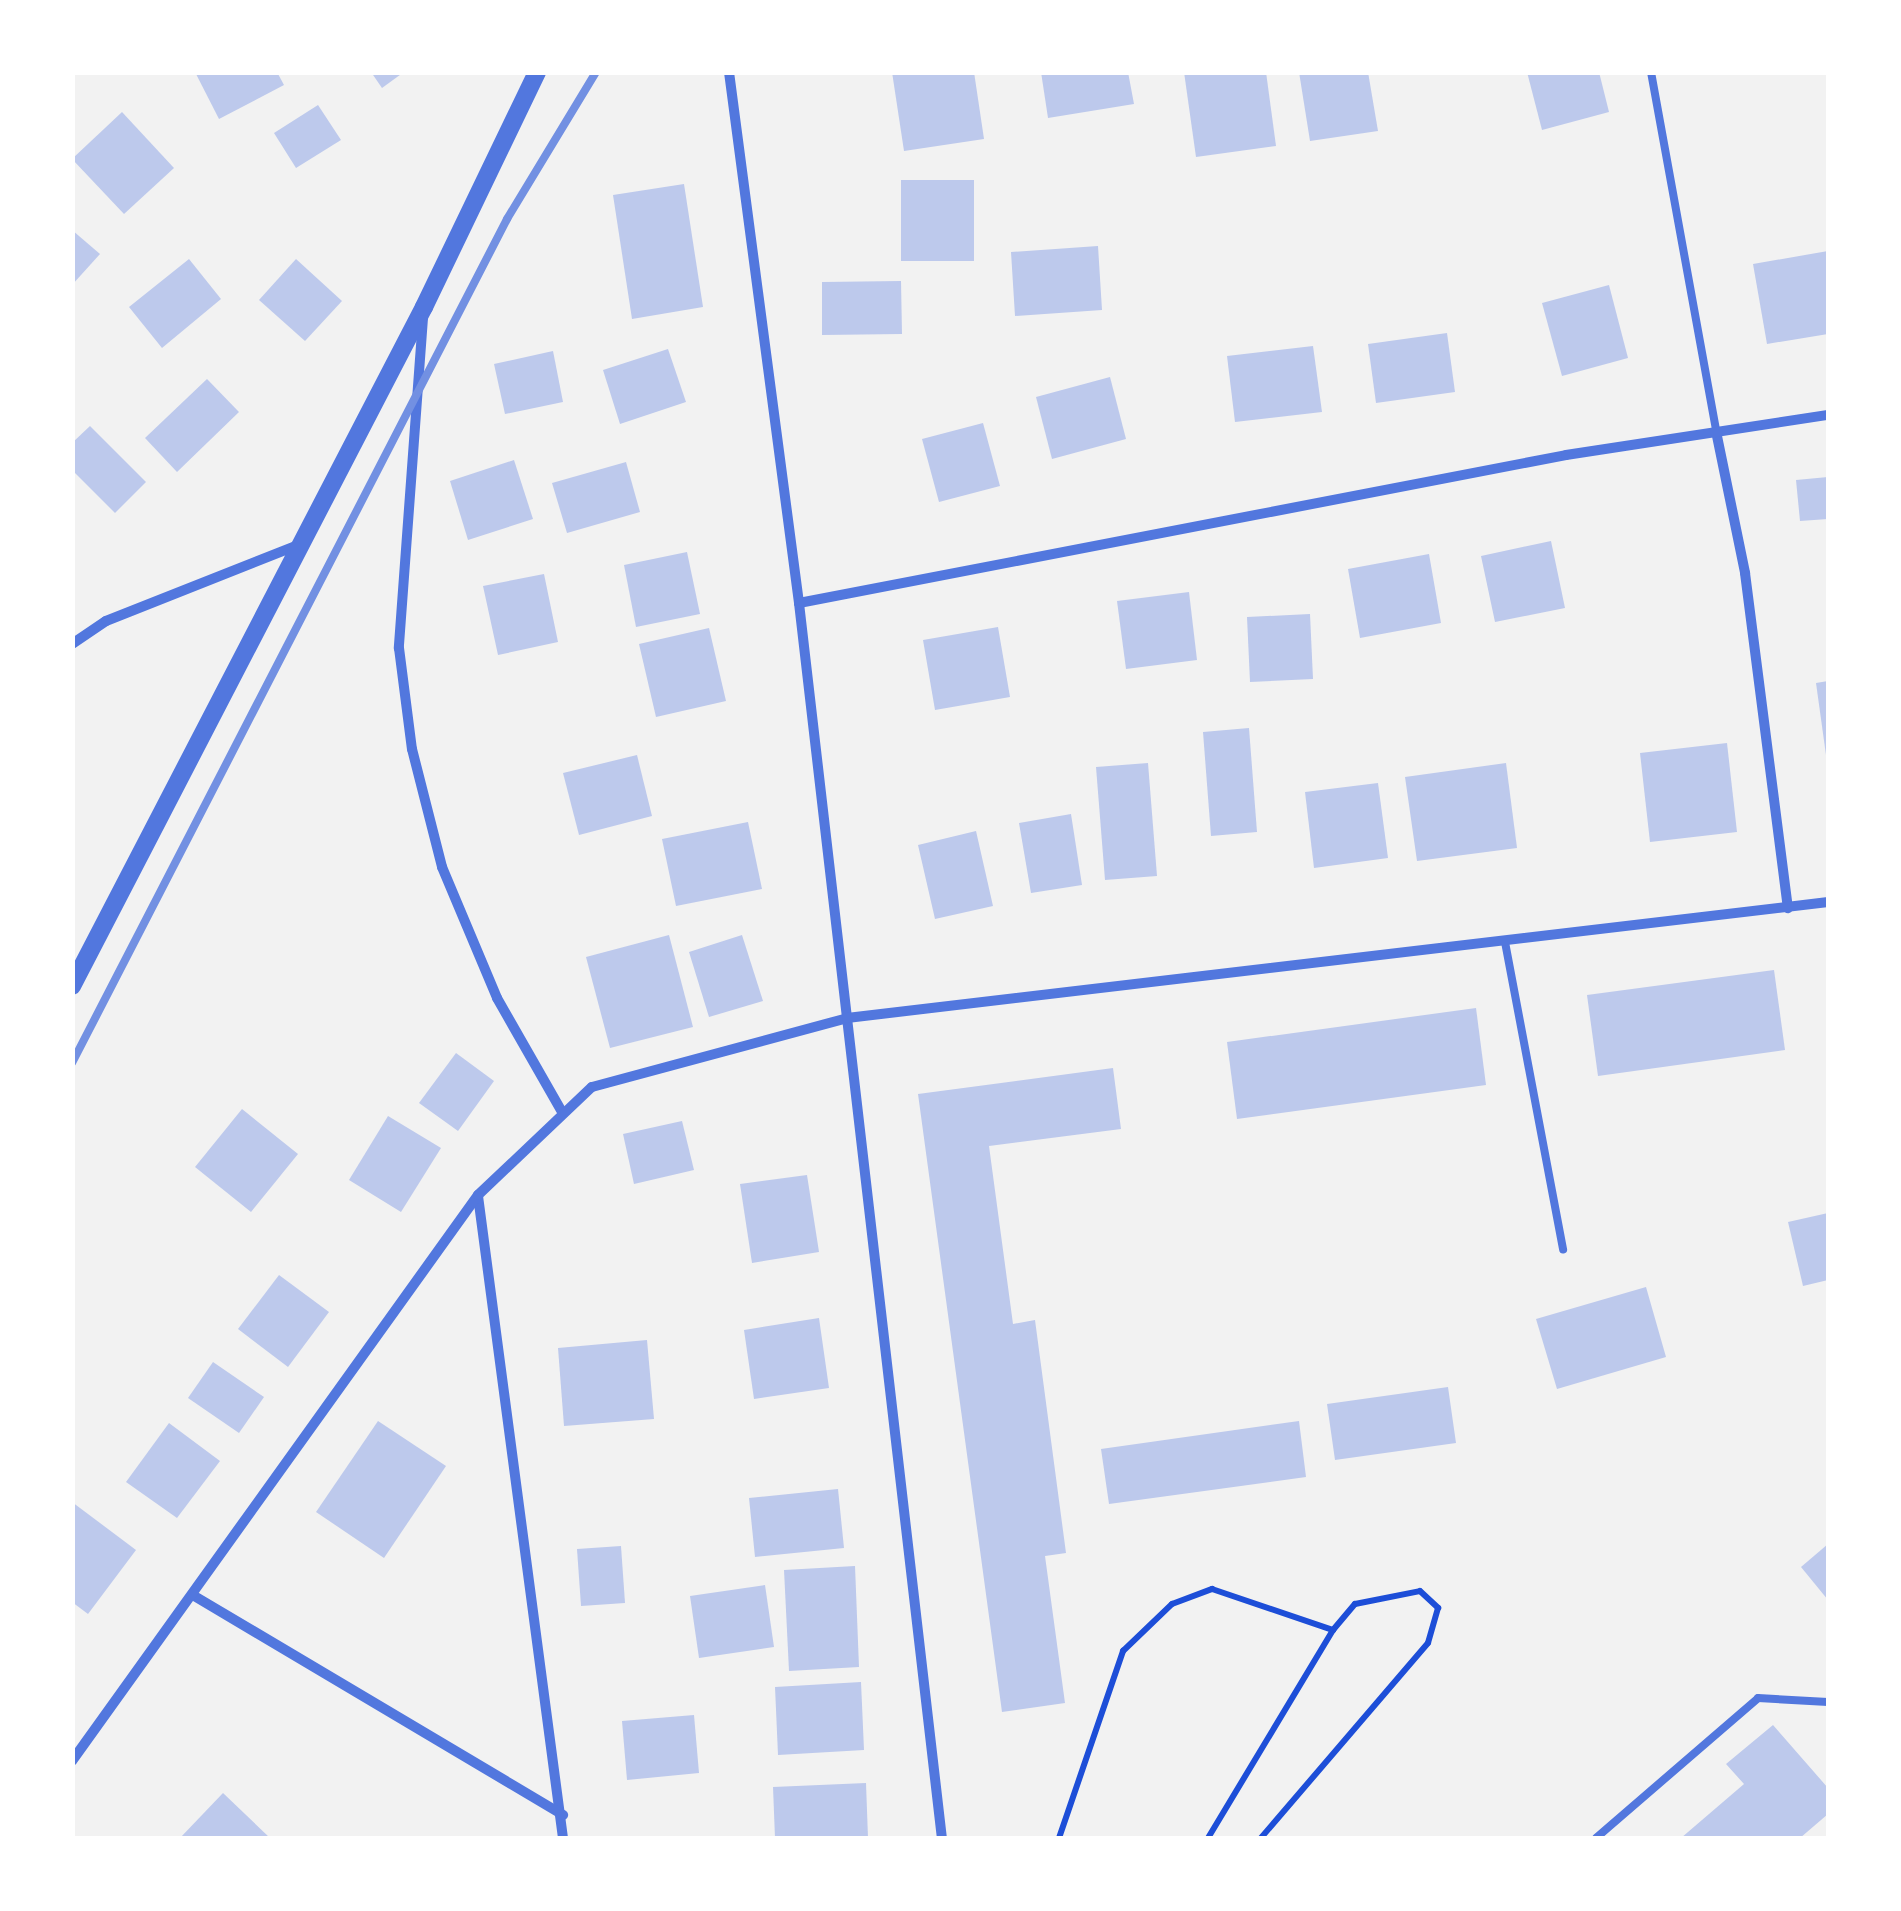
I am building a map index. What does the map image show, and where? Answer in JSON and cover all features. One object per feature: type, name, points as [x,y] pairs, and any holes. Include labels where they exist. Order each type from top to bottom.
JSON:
[{"type":"street","points":[[72,986],[424,307],[537,72]]},
{"type":"street","points":[[729,72],[798,603],[942,1838]]},
{"type":"street","points":[[424,307],[399,648],[412,748],[442,867],[515,1033],[561,1110]]},
{"type":"street","points":[[798,603],[1566,455],[1717,436],[1828,415]]},
{"type":"street","points":[[1717,436],[1745,573],[1788,908]]},
{"type":"street","points":[[72,644],[106,621],[302,544]]},
{"type":"street","points":[[72,1761],[196,1597],[478,1195],[561,1110],[592,1087],[847,1018],[1828,902]]},
{"type":"street","points":[[478,1195],[563,1815],[563,1838]]},
{"type":"street","points":[[196,1597],[563,1815]]},
{"type":"lane","points":[[1651,72],[1717,436]]},
{"type":"lane","points":[[1505,942],[1563,1250]]},
{"type":"lane","points":[[1596,1838],[1758,1698],[1828,1702]]},
{"type":"path","points":[[1058,1838],[1123,1651],[1172,1604],[1212,1589],[1333,1630]]},
{"type":"path","points":[[1208,1838],[1333,1630],[1355,1604],[1420,1591],[1438,1608],[1428,1643],[1261,1838]]},
{"type":"building","points":[[195,72],[277,72],[284,85],[219,119]]},
{"type":"building","points":[[371,72],[404,72],[382,88]]},
{"type":"building","points":[[892,72],[974,72],[984,139],[904,151]]},
{"type":"building","points":[[1041,72],[1128,72],[1134,104],[1048,118]]},
{"type":"building","points":[[1184,72],[1266,72],[1276,146],[1196,157]]},
{"type":"building","points":[[1299,72],[1368,72],[1378,131],[1310,141]]},
{"type":"building","points":[[1527,72],[1599,72],[1609,112],[1542,130]]},
{"type":"building","points":[[318,105],[341,140],[296,168],[274,133]]},
{"type":"building","points":[[122,112],[174,168],[124,214],[72,159]]},
{"type":"building","points":[[901,180],[974,180],[974,261],[901,261]]},
{"type":"building","points":[[684,184],[703,307],[632,319],[613,195]]},
{"type":"building","points":[[72,230],[100,254],[72,285]]},
{"type":"building","points":[[1098,246],[1102,310],[1015,316],[1011,252]]},
{"type":"building","points":[[1828,251],[1828,334],[1767,344],[1753,264]]},
{"type":"building","points":[[189,259],[221,299],[162,348],[129,307]]},
{"type":"building","points":[[296,259],[342,301],[305,341],[259,300]]},
{"type":"building","points":[[901,281],[902,334],[822,335],[822,282]]},
{"type":"building","points":[[1609,285],[1628,358],[1562,376],[1542,303]]},
{"type":"building","points":[[1447,333],[1455,392],[1376,403],[1368,344]]},
{"type":"building","points":[[1313,346],[1322,412],[1235,422],[1227,356]]},
{"type":"building","points":[[668,349],[686,402],[620,424],[603,370]]},
{"type":"building","points":[[553,351],[563,402],[505,414],[494,364]]},
{"type":"building","points":[[1110,377],[1126,439],[1052,459],[1036,397]]},
{"type":"building","points":[[207,379],[239,412],[177,472],[145,438]]},
{"type":"building","points":[[983,423],[1000,486],[939,502],[922,439]]},
{"type":"building","points":[[90,426],[146,482],[115,513],[72,470],[72,443]]},
{"type":"building","points":[[514,460],[533,519],[468,540],[450,481]]},
{"type":"building","points":[[626,462],[640,512],[567,533],[552,483]]},
{"type":"building","points":[[1828,477],[1828,519],[1800,521],[1796,480]]},
{"type":"building","points":[[1551,541],[1565,608],[1495,622],[1481,556]]},
{"type":"building","points":[[687,552],[700,614],[636,627],[624,565]]},
{"type":"building","points":[[1429,554],[1441,623],[1360,638],[1348,569]]},
{"type":"building","points":[[544,574],[558,642],[498,655],[483,586]]},
{"type":"building","points":[[1189,592],[1197,660],[1126,669],[1117,601]]},
{"type":"building","points":[[1310,614],[1313,679],[1250,682],[1247,617]]},
{"type":"building","points":[[998,627],[1010,697],[935,710],[923,640]]},
{"type":"building","points":[[709,628],[726,701],[656,717],[639,644]]},
{"type":"building","points":[[1828,681],[1828,755],[1826,755],[1816,683]]},
{"type":"building","points":[[1249,728],[1257,832],[1211,836],[1203,732]]},
{"type":"building","points":[[1727,743],[1737,832],[1650,842],[1640,753]]},
{"type":"building","points":[[637,755],[652,816],[579,835],[563,773]]},
{"type":"building","points":[[1148,763],[1157,876],[1105,880],[1096,767]]},
{"type":"building","points":[[1506,763],[1517,848],[1417,861],[1405,777]]},
{"type":"building","points":[[1378,783],[1388,858],[1314,868],[1305,792]]},
{"type":"building","points":[[1071,814],[1082,885],[1031,893],[1019,823]]},
{"type":"building","points":[[748,822],[762,889],[676,906],[662,839]]},
{"type":"building","points":[[976,831],[993,906],[935,919],[918,845]]},
{"type":"building","points":[[669,935],[693,1027],[610,1048],[586,957]]},
{"type":"building","points":[[742,935],[763,1001],[709,1017],[689,952]]},
{"type":"building","points":[[1774,970],[1785,1050],[1598,1076],[1587,995]]},
{"type":"building","points":[[1476,1008],[1486,1085],[1237,1119],[1227,1042]]},
{"type":"building","points":[[456,1053],[494,1081],[458,1131],[419,1103]]},
{"type":"building","points":[[1113,1068],[1121,1129],[989,1146],[1013,1324],[1035,1320],[1066,1553],[1045,1556],[1065,1703],[1002,1712],[918,1094]]},
{"type":"building","points":[[242,1109],[298,1154],[251,1212],[195,1167]]},
{"type":"building","points":[[388,1116],[441,1148],[401,1212],[349,1180]]},
{"type":"building","points":[[682,1121],[694,1170],[634,1184],[623,1134]]},
{"type":"building","points":[[807,1175],[819,1252],[752,1263],[740,1184]]},
{"type":"building","points":[[1828,1213],[1828,1280],[1803,1286],[1788,1222]]},
{"type":"building","points":[[279,1275],[329,1312],[288,1367],[238,1329]]},
{"type":"building","points":[[1646,1287],[1666,1357],[1557,1389],[1536,1319]]},
{"type":"building","points":[[819,1318],[829,1388],[754,1399],[744,1330]]},
{"type":"building","points":[[647,1340],[654,1419],[564,1426],[558,1348]]},
{"type":"building","points":[[213,1362],[264,1397],[239,1433],[188,1398]]},
{"type":"building","points":[[1448,1387],[1456,1443],[1335,1460],[1327,1404]]},
{"type":"building","points":[[378,1421],[446,1466],[384,1558],[316,1512]]},
{"type":"building","points":[[1299,1421],[1306,1477],[1109,1504],[1101,1449]]},
{"type":"building","points":[[169,1423],[220,1461],[177,1518],[126,1482]]},
{"type":"building","points":[[838,1489],[844,1548],[755,1557],[749,1498]]},
{"type":"building","points":[[72,1502],[136,1550],[88,1614],[72,1602]]},
{"type":"building","points":[[1828,1544],[1828,1600],[1801,1567]]},
{"type":"building","points":[[621,1546],[625,1603],[581,1606],[577,1549]]},
{"type":"building","points":[[855,1566],[859,1667],[789,1671],[784,1570]]},
{"type":"building","points":[[765,1585],[774,1647],[699,1658],[690,1596]]},
{"type":"building","points":[[861,1682],[864,1750],[778,1755],[775,1687]]},
{"type":"building","points":[[694,1715],[699,1773],[627,1780],[622,1721]]},
{"type":"building","points":[[1773,1725],[1828,1788],[1828,1814],[1800,1838],[1681,1838],[1744,1784],[1726,1764]]},
{"type":"building","points":[[866,1783],[868,1838],[775,1838],[773,1787]]},
{"type":"building","points":[[223,1793],[270,1838],[180,1838]]},
{"type":"railway","points":[[72,1063],[507,219],[596,72]]}]
